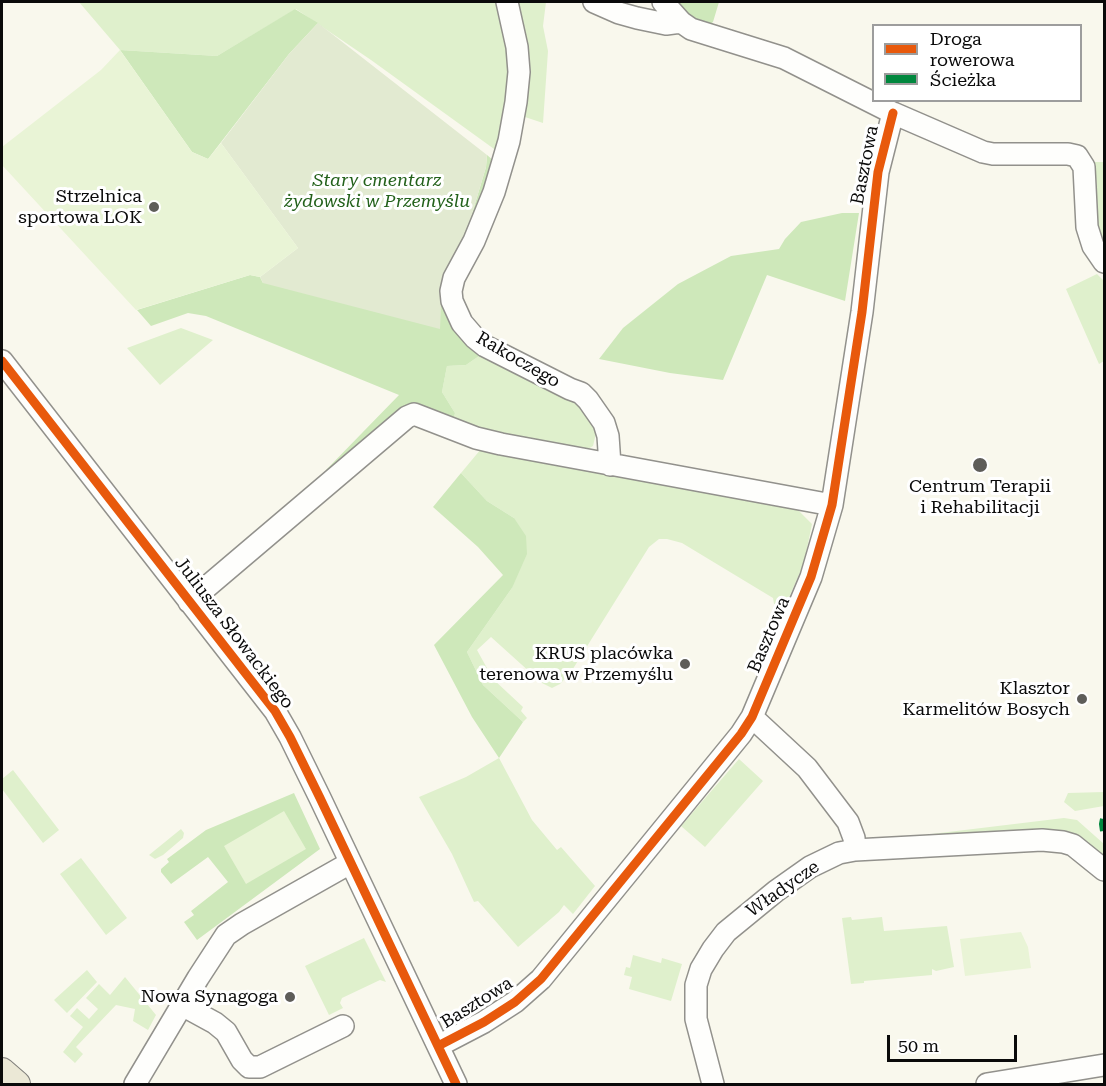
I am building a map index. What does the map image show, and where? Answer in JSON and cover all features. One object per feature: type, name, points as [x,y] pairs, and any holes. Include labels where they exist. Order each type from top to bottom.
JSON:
[{"type":"main road","points":[[2,1071],[18,1084]]},
{"type":"street","name":"Rakoczego","points":[[507,2],[517,47],[519,72],[516,102],[494,192],[474,242],[454,278],[451,291],[452,301],[462,323],[485,346],[570,390],[581,393],[588,400],[604,423],[608,436],[610,465]]},
{"type":"street","points":[[594,2],[636,18],[666,24],[681,22]]},
{"type":"street","points":[[663,2],[681,22],[703,34],[783,58],[893,113],[993,154],[1077,156],[1084,167],[1087,227],[1093,246],[1104,262]]},
{"type":"street","name":"Basztowa","points":[[438,1046],[484,1022],[515,1002],[542,979],[741,734],[752,717],[811,577],[832,505],[862,312],[878,172],[893,113]]},
{"type":"street","name":"Juliusza Słowackiego","points":[[2,361],[274,711],[298,754],[456,1084]]},
{"type":"street","points":[[189,602],[410,414],[422,415],[468,435],[501,444],[832,505]]},
{"type":"street","points":[[752,717],[807,768],[848,822],[854,838],[855,850]]},
{"type":"street","name":"Władycze","points":[[713,1084],[695,1008],[696,985],[707,958],[726,932],[776,891],[810,867],[838,853],[855,850],[1053,841],[1073,845],[1104,870]]},
{"type":"street","points":[[135,1084],[226,935],[350,863]]},
{"type":"street","points":[[182,1005],[215,1023],[226,1032],[249,1068],[260,1067],[343,1026]]},
{"type":"street","points":[[987,1084],[1104,1065]]},
{"type":"green space","points":[[79,2],[502,2],[514,49],[501,154],[296,9],[217,56],[120,50]]},
{"type":"green space","points":[[513,2],[546,2],[543,26],[548,51],[543,123],[519,115]]},
{"type":"green space","points":[[673,2],[719,2],[713,22],[707,27]]},
{"type":"green space","points":[[295,9],[318,23],[289,54],[208,159],[192,152],[120,50],[217,56]]},
{"type":"green space","name":"Stary cmentarz żydowski w Przemyślu","points":[[318,23],[487,155],[486,167],[471,217],[442,286],[440,329],[263,283],[260,277],[298,248],[221,143],[289,54]]},
{"type":"green space","name":"Strzelnica sportowa LOK","points":[[120,50],[192,152],[208,159],[221,143],[298,248],[260,277],[250,275],[136,310],[2,165],[2,147],[101,70]]},
{"type":"green space","points":[[487,155],[494,161],[493,175],[447,280],[485,352],[466,365],[447,366],[442,392],[455,413],[454,417],[417,404],[404,406],[328,471],[326,470],[399,395],[206,316],[188,313],[151,326],[137,310],[250,275],[260,277],[263,283],[442,286],[471,217],[486,167]]},
{"type":"green space","points":[[1092,162],[1103,162],[1104,246],[1098,227],[1096,176]]},
{"type":"green space","points":[[842,213],[859,213],[845,301],[767,275],[723,380],[670,373],[599,359],[623,328],[678,284],[731,256],[779,249],[801,222]]},
{"type":"green space","points":[[1097,274],[1104,281],[1104,361],[1099,364],[1066,289]]},
{"type":"green space","points":[[181,328],[213,340],[160,385],[127,348]]},
{"type":"green space","points":[[485,352],[585,405],[598,425],[593,446],[588,449],[524,440],[483,431],[454,417],[455,413],[442,392],[447,366],[466,365]]},
{"type":"green space","points":[[481,449],[797,509],[812,524],[804,563],[784,609],[774,604],[773,598],[682,543],[659,539],[649,547],[571,672],[560,684],[552,688],[542,683],[491,637],[477,650],[493,679],[523,707],[521,711],[527,718],[523,722],[483,685],[467,652],[512,588],[514,518],[487,501],[461,473]]},
{"type":"green space","points":[[461,473],[487,501],[514,518],[526,536],[527,554],[512,588],[467,652],[483,685],[523,722],[499,758],[472,717],[434,645],[503,575],[478,547],[433,507]]},
{"type":"green space","points":[[499,758],[532,820],[557,850],[561,847],[595,886],[573,914],[564,905],[518,947],[478,901],[474,902],[452,854],[419,797],[466,777]]},
{"type":"green space","points":[[739,759],[763,781],[705,847],[681,826]]},
{"type":"green space","points":[[13,770],[59,830],[43,843],[2,789],[2,779]]},
{"type":"green space","points":[[1104,792],[1104,806],[1075,811],[1064,802],[1068,793]]},
{"type":"green space","points":[[294,793],[320,849],[197,940],[184,922],[194,915],[191,911],[228,882],[208,857],[171,884],[161,872],[161,869],[169,862],[167,859],[206,830]]},
{"type":"green space","points":[[284,811],[306,849],[246,884],[224,846]]},
{"type":"green space","points":[[1064,818],[1077,820],[1104,844],[1104,862],[1079,843],[882,840]]},
{"type":"green space","points":[[181,829],[184,833],[183,838],[163,855],[155,859],[149,855]]},
{"type":"green space","points":[[81,858],[127,918],[106,935],[60,874]]},
{"type":"green space","points":[[851,917],[852,920],[882,917],[884,931],[947,926],[954,967],[936,971],[932,969],[932,975],[851,984],[842,918]]},
{"type":"green space","points":[[1021,932],[1028,947],[1031,968],[965,976],[960,939]]},
{"type":"green space","points":[[364,938],[386,982],[380,980],[342,998],[340,1003],[343,1008],[329,1015],[305,966]]},
{"type":"green space","points":[[633,955],[661,963],[662,958],[682,964],[671,1001],[629,989],[632,977],[624,975],[626,967],[630,968]]},
{"type":"green space","points":[[87,970],[97,982],[67,1013],[54,1000]]},
{"type":"green space","points":[[125,977],[156,1015],[148,1030],[133,1021],[135,1009],[116,1005],[76,1047],[83,1054],[75,1063],[63,1052],[83,1027],[70,1016],[77,1008],[89,1019],[98,1009],[86,998],[99,984],[110,995]]},
{"type":"marked path","points":[[1104,819],[1104,831]]},
{"type":"cycle path","points":[[438,1046],[484,1022],[515,1002],[541,979],[741,734],[752,717],[811,577],[832,505],[862,312],[878,172],[893,113]]},
{"type":"cycle path","points":[[2,361],[275,711],[320,798],[456,1084]]},
{"type":"place","name":"Strzelnica sportowa LOK","points":[[154,207]]},
{"type":"place","name":"Centrum Terapii i Rehabilitacji","points":[[980,465]]},
{"type":"place","name":"KRUS placówka terenowa w Przemyślu","points":[[685,664]]},
{"type":"place","name":"Klasztor Karmelitów Bosych","points":[[1082,699]]},
{"type":"place","name":"Nowa Synagoga","points":[[290,997]]}]
